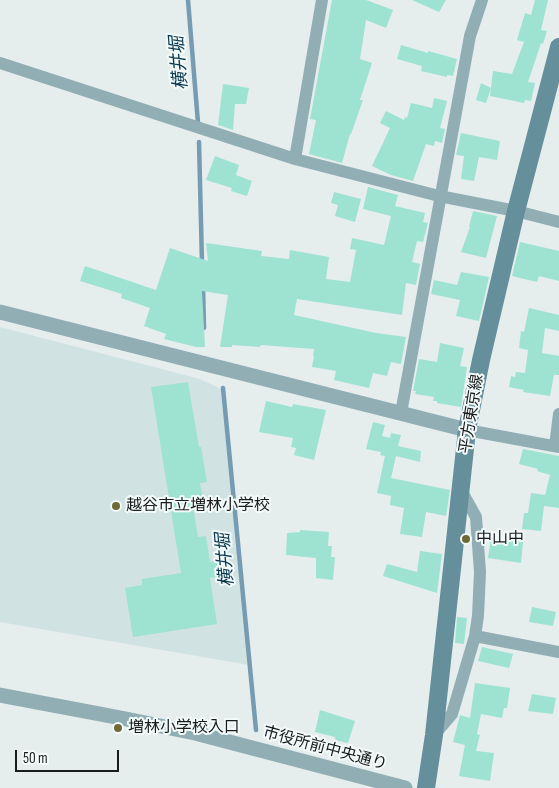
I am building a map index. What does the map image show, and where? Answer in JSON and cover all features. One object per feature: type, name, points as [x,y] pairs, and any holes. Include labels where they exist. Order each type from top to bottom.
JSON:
[{"type":"main road","name":"平方東京線","points":[[426,788],[434,735],[467,430],[481,360],[516,211],[559,47]]},
{"type":"street","points":[[295,159],[322,0]]},
{"type":"street","points":[[401,413],[439,196],[470,36],[482,0]]},
{"type":"street","points":[[0,63],[295,159],[439,196],[516,211],[559,222]]},
{"type":"street","points":[[0,312],[467,430],[557,447],[559,414]]},
{"type":"street","points":[[434,735],[452,714],[475,636],[478,616],[480,572],[476,517],[461,490]]},
{"type":"street","points":[[475,636],[559,652]]},
{"type":"street","name":"市役所前中央通り","points":[[0,695],[195,733],[406,788]]},
{"type":"shaded area","name":"越谷市立増林小学校","points":[[0,327],[200,379],[221,389],[249,665],[0,622]]},
{"type":"building","points":[[332,0],[366,0],[393,10],[386,28],[366,20],[360,59],[372,63],[360,100],[363,100],[350,134],[342,163],[309,154],[316,120],[310,119]]},
{"type":"building","points":[[412,0],[446,0],[439,12]]},
{"type":"building","points":[[535,0],[548,0],[541,30],[547,31],[528,82],[535,83],[531,101],[525,100],[524,103],[490,96],[493,71],[512,74],[524,42],[517,40],[525,13],[531,15]]},
{"type":"building","points":[[401,45],[457,59],[453,76],[447,75],[447,77],[421,71],[422,66],[397,59]]},
{"type":"building","points":[[481,83],[491,88],[486,103],[476,100]]},
{"type":"building","points":[[223,84],[249,88],[246,104],[235,104],[233,130],[218,125]]},
{"type":"building","points":[[434,98],[447,101],[440,128],[445,129],[442,143],[435,141],[434,146],[426,144],[413,181],[391,175],[372,166],[390,128],[380,123],[386,111],[404,120],[405,117],[407,118],[411,103],[432,108]]},
{"type":"building","points":[[461,133],[500,141],[497,160],[479,157],[474,181],[461,179],[464,156],[456,155]]},
{"type":"building","points":[[215,156],[239,165],[236,175],[252,181],[247,196],[231,191],[232,188],[206,180]]},
{"type":"building","points":[[368,187],[398,195],[395,206],[425,213],[423,222],[428,223],[423,242],[417,241],[412,262],[420,264],[416,285],[406,283],[402,315],[297,299],[294,315],[376,333],[406,337],[401,364],[391,362],[387,376],[373,373],[369,388],[334,380],[336,371],[312,367],[314,349],[261,345],[260,347],[232,345],[232,347],[220,347],[228,295],[202,291],[205,347],[196,347],[164,339],[166,334],[144,326],[150,308],[121,298],[122,294],[80,281],[85,266],[156,290],[170,248],[208,261],[206,243],[262,251],[261,256],[289,259],[290,250],[329,257],[326,279],[350,282],[356,250],[350,249],[352,238],[384,245],[391,216],[363,209]]},
{"type":"building","points":[[334,192],[361,199],[355,222],[335,216],[338,205],[331,203]]},
{"type":"building","points":[[473,211],[497,216],[486,258],[461,252],[470,227]]},
{"type":"building","points":[[520,242],[559,251],[559,281],[539,276],[537,282],[512,276]]},
{"type":"building","points":[[461,272],[489,277],[479,321],[456,316],[460,300],[431,294],[434,280],[457,285]]},
{"type":"building","points":[[529,308],[559,315],[559,331],[545,328],[542,353],[559,356],[559,375],[554,375],[550,396],[523,392],[524,390],[509,387],[511,376],[515,377],[516,372],[525,373],[528,350],[519,348],[521,331],[524,332]]},
{"type":"building","points":[[440,343],[464,348],[460,366],[467,367],[461,407],[437,403],[437,401],[433,401],[434,397],[415,394],[416,391],[413,391],[419,359],[437,362]]},
{"type":"building","points":[[188,382],[207,482],[200,483],[203,499],[192,500],[198,537],[206,536],[210,562],[219,560],[221,576],[210,578],[217,624],[133,637],[125,588],[142,585],[142,579],[181,573],[151,387]]},
{"type":"building","points":[[266,401],[292,407],[293,404],[326,410],[314,460],[294,455],[296,448],[291,447],[293,438],[259,432]]},
{"type":"building","points":[[373,422],[385,425],[382,436],[390,438],[391,433],[401,435],[398,446],[421,451],[420,462],[396,456],[391,478],[450,490],[446,516],[426,512],[422,537],[400,534],[404,508],[390,505],[391,496],[377,493],[385,456],[380,455],[381,452],[366,449]]},
{"type":"building","points":[[523,449],[559,456],[559,508],[544,506],[541,531],[522,529],[524,513],[528,513],[531,493],[545,495],[550,475],[537,471],[538,469],[519,464]]},
{"type":"building","points":[[300,530],[329,532],[328,546],[332,546],[331,557],[335,557],[333,580],[316,578],[316,558],[286,555],[287,533],[300,532]]},
{"type":"building","points":[[491,538],[523,542],[521,563],[488,558]]},
{"type":"building","points":[[420,551],[442,554],[437,593],[383,576],[387,564],[417,572]]},
{"type":"building","points":[[532,607],[556,612],[553,626],[529,622]]},
{"type":"building","points":[[457,617],[467,618],[464,644],[455,643]]},
{"type":"building","points":[[482,647],[513,654],[509,668],[478,661]]},
{"type":"building","points":[[475,683],[510,688],[507,708],[504,708],[502,718],[481,714],[477,734],[480,735],[476,751],[494,753],[490,781],[459,776],[465,745],[453,742],[460,715],[470,718]]},
{"type":"building","points":[[532,694],[556,698],[553,714],[528,711]]},
{"type":"building","points":[[320,710],[355,721],[348,743],[335,740],[335,737],[315,732]]},
{"type":"waterway","name":"横井堀","points":[[188,0],[198,123]]},
{"type":"waterway","name":"横井堀","points":[[199,142],[202,263]]},
{"type":"waterway","name":"横井堀","points":[[203,286],[204,328]]},
{"type":"waterway","name":"横井堀","points":[[223,388],[256,730]]},
{"type":"place","name":"越谷市立増林小学校","points":[[116,506]]},
{"type":"place","name":"中山中","points":[[466,539]]},
{"type":"place","name":"増林小学校入口","points":[[118,728]]}]
